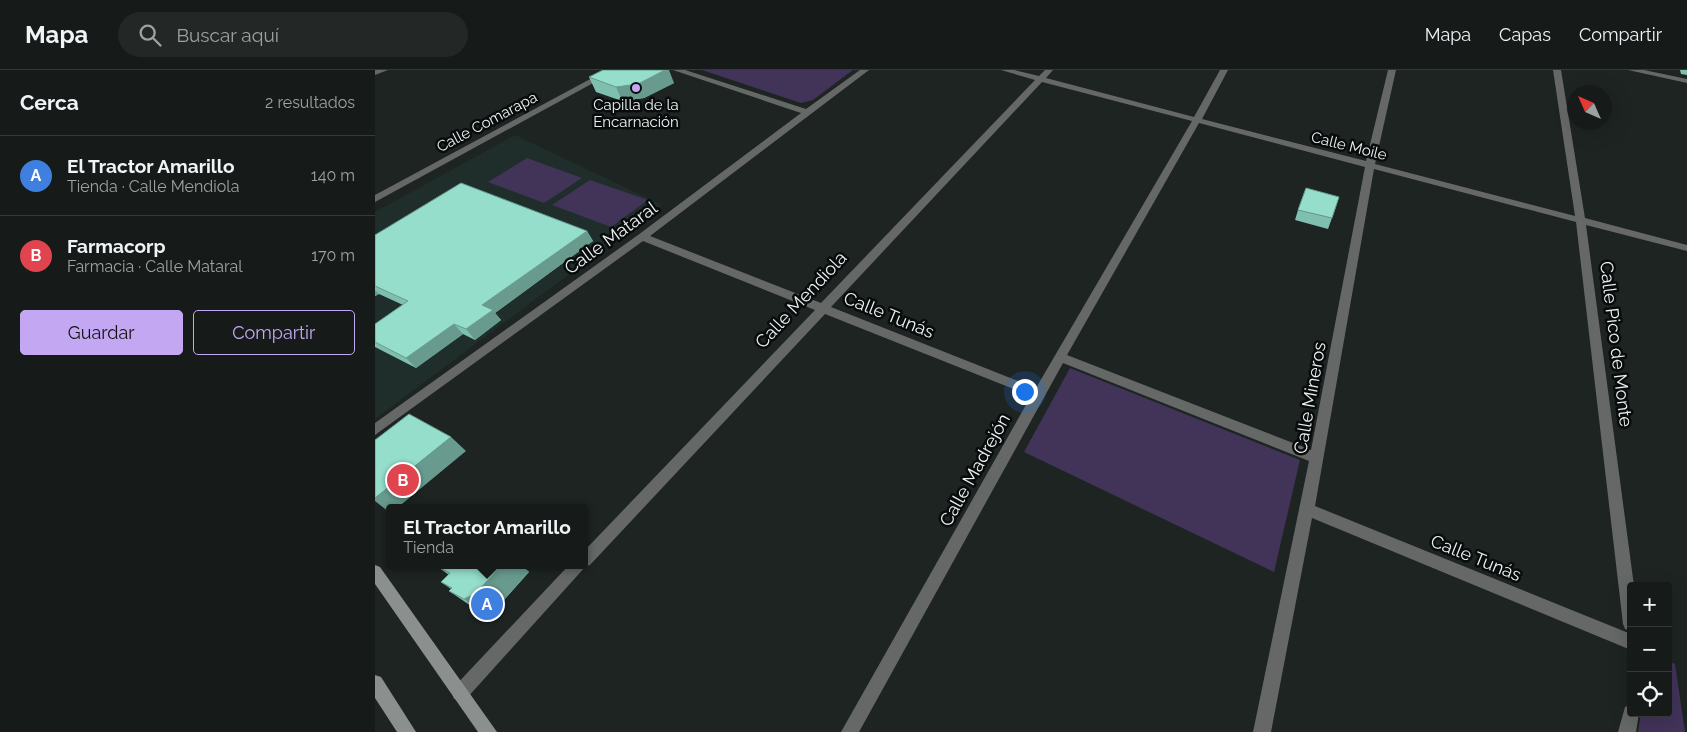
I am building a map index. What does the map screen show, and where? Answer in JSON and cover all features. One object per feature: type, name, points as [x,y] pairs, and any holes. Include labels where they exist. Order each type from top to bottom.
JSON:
[{"type":"main road","points":[[375,572],[488,732]]},
{"type":"main road","points":[[375,683],[407,732]]},
{"type":"street","points":[[375,73],[384,70]]},
{"type":"street","name":"Calle Comarapa","points":[[375,199],[613,70]]},
{"type":"street","points":[[677,70],[807,112]]},
{"type":"street","name":"Calle Mataral","points":[[375,430],[642,237],[865,70]]},
{"type":"street","name":"Calle Moile","points":[[1005,70],[1581,222],[1687,248]]},
{"type":"street","name":"Calle Mendiola","points":[[588,557],[821,308],[1049,70]]},
{"type":"street","name":"Calle Madrejón","points":[[850,732],[1039,394],[1224,70]]},
{"type":"street","name":"Calle Mineros","points":[[1262,732],[1307,509],[1370,166],[1392,70]]},
{"type":"street","name":"Calle Pico de Monte","points":[[1557,70],[1581,222],[1627,592]]},
{"type":"street","points":[[1632,70],[1687,81]]},
{"type":"street","name":"Calle Tunás","points":[[642,237],[1039,394]]},
{"type":"street","points":[[1060,357],[1316,458]]},
{"type":"street","name":"Calle Tunás","points":[[1307,509],[1627,640]]},
{"type":"street","points":[[460,693],[575,569]]},
{"type":"street","points":[[1627,732],[1630,717]]},
{"type":"shaded area","points":[[702,70],[853,70],[813,100],[801,103]]},
{"type":"shaded area","points":[[515,135],[662,205],[375,419],[375,212]]},
{"type":"shaded area","points":[[527,158],[582,178],[544,203],[488,182]]},
{"type":"shaded area","points":[[590,180],[648,200],[611,227],[552,205]]},
{"type":"shaded area","points":[[1070,368],[1300,460],[1274,572],[1024,452]]},
{"type":"shaded area","points":[[1672,663],[1675,664],[1685,732],[1638,732],[1640,717],[1672,717]]},
{"type":"building","points":[[603,70],[665,70],[638,84],[616,87],[589,77]]},
{"type":"building","points":[[461,183],[587,231],[482,305],[493,310],[466,329],[454,324],[406,358],[375,342],[375,324],[408,301],[375,286],[375,235]]},
{"type":"building","points":[[1306,188],[1339,197],[1332,218],[1298,210]]},
{"type":"building","points":[[409,414],[451,437],[375,498],[375,440]]},
{"type":"building","points":[[442,569],[498,569],[475,594],[464,599],[449,591],[452,588],[441,582],[450,573]]},
{"type":"place","name":"Capilla de la Encarnación","points":[[636,88]]},
{"type":"place","name":"Farmacorp","points":[[403,480]]},
{"type":"place","name":"El Tractor Amarillo","points":[[487,604]]}]
